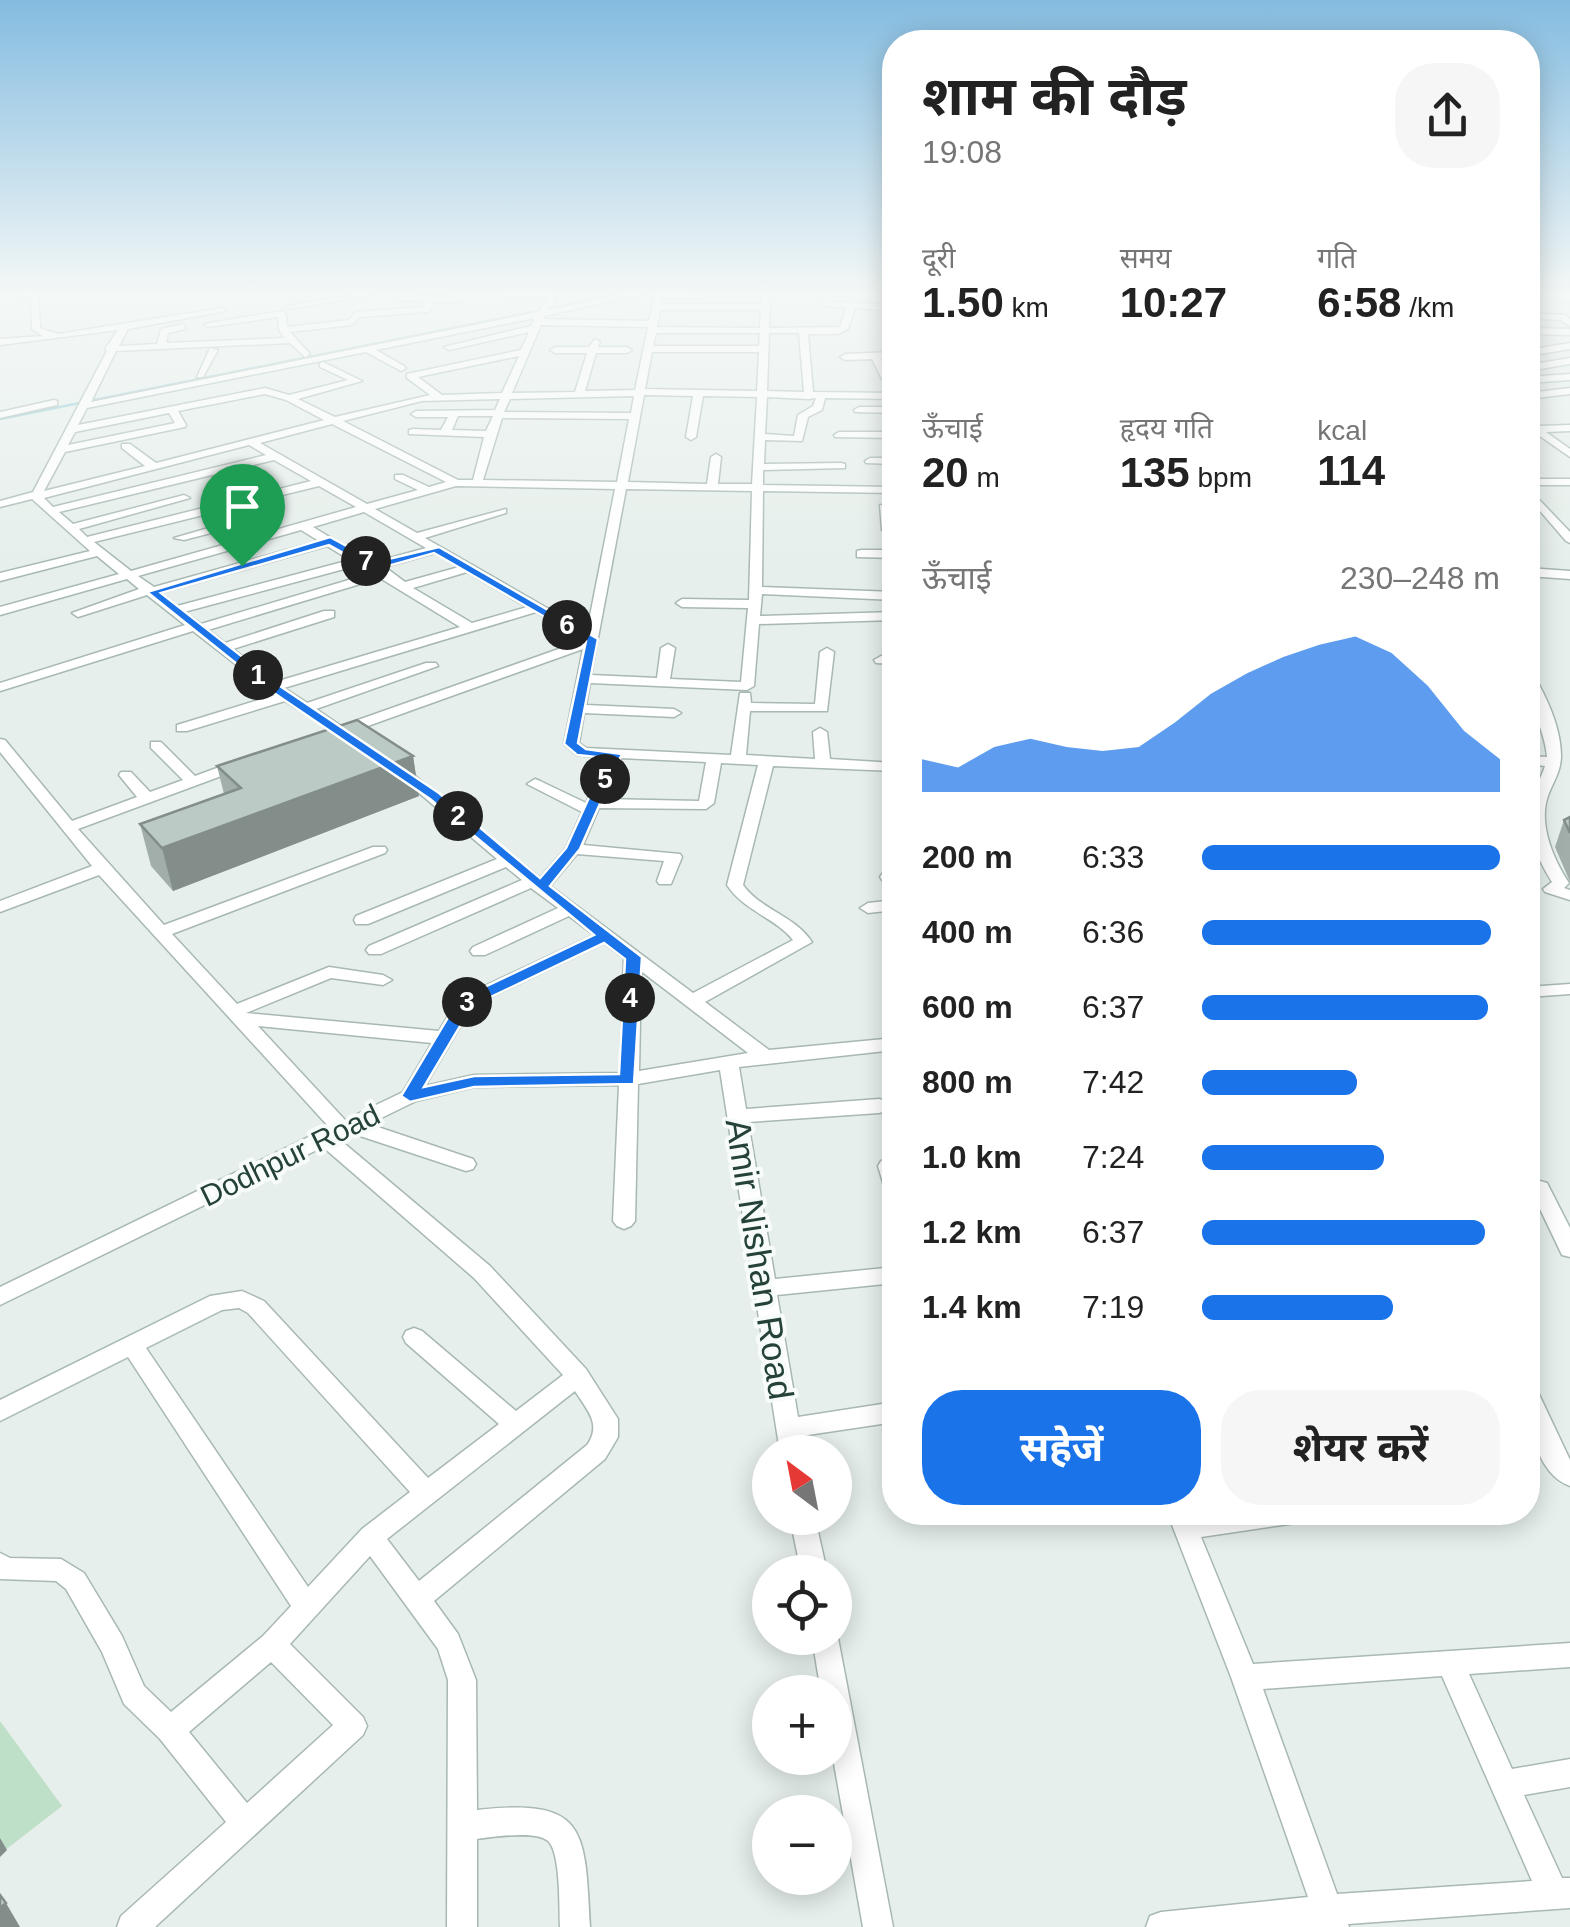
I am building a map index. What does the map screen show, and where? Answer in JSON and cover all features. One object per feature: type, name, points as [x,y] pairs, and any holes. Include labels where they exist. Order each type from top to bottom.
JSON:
[{"type":"street","points":[[36,496],[97,383]]},
{"type":"street","points":[[89,403],[172,383]]},
{"type":"street","points":[[89,403],[188,383]]},
{"type":"street","points":[[289,398],[349,383]]},
{"type":"street","points":[[306,406],[369,388],[360,383]]},
{"type":"street","points":[[420,383],[437,395]]},
{"type":"street","points":[[454,394],[459,383]]},
{"type":"street","points":[[477,484],[490,434],[512,383]]},
{"type":"street","points":[[579,394],[582,383]]},
{"type":"street","points":[[641,383],[573,748],[714,760],[882,766]]},
{"type":"street","points":[[738,761],[755,597],[762,383]]},
{"type":"street","points":[[760,436],[798,438],[804,415],[818,408],[813,383]]},
{"type":"street","points":[[75,429],[272,391],[456,484]]},
{"type":"street","points":[[1540,395],[1570,391]]},
{"type":"street","points":[[691,437],[698,394]]},
{"type":"street","points":[[0,504],[437,395],[882,396]]},
{"type":"street","points":[[0,415],[54,403]]},
{"type":"street","points":[[1540,405],[1570,403]]},
{"type":"street","points":[[63,449],[181,425],[172,410]]},
{"type":"street","points":[[859,410],[882,410]]},
{"type":"street","points":[[416,414],[635,416]]},
{"type":"street","points":[[445,433],[456,414]]},
{"type":"street","points":[[1540,424],[1570,420]]},
{"type":"street","points":[[1540,426],[1570,428]]},
{"type":"street","points":[[413,432],[490,434]]},
{"type":"street","points":[[1540,433],[1570,454]]},
{"type":"street","points":[[839,435],[882,434]]},
{"type":"street","points":[[251,442],[592,641]]},
{"type":"street","points":[[1553,443],[1570,442]]},
{"type":"street","points":[[126,446],[154,467]]},
{"type":"street","points":[[49,511],[276,456]]},
{"type":"street","points":[[712,488],[716,457]]},
{"type":"street","points":[[870,461],[882,461]]},
{"type":"street","points":[[758,467],[841,466]]},
{"type":"street","points":[[399,477],[428,491]]},
{"type":"street","points":[[85,541],[321,482]]},
{"type":"street","points":[[1540,482],[1570,482]]},
{"type":"street","points":[[0,612],[456,484],[882,490]]},
{"type":"street","points":[[36,496],[85,541],[279,691],[367,749],[349,755]]},
{"type":"street","points":[[70,528],[184,498]]},
{"type":"street","points":[[180,538],[257,518],[242,501]]},
{"type":"street","points":[[1540,505],[1570,539]]},
{"type":"street","points":[[415,537],[502,512]]},
{"type":"street","points":[[304,526],[471,628]]},
{"type":"street","points":[[78,613],[330,541]]},
{"type":"street","points":[[176,610],[436,549]]},
{"type":"street","points":[[0,577],[99,552]]},
{"type":"street","points":[[861,554],[882,554]]},
{"type":"street","points":[[0,687],[198,627],[374,566]]},
{"type":"street","points":[[406,586],[468,568]]},
{"type":"street","points":[[1540,574],[1570,575]]},
{"type":"street","points":[[682,603],[755,597],[882,599]]},
{"type":"street","points":[[182,728],[279,691],[536,608]]},
{"type":"street","points":[[224,648],[330,614]]},
{"type":"street","points":[[753,620],[882,616]]},
{"type":"street","points":[[322,737],[592,641]]},
{"type":"street","points":[[663,682],[668,648]]},
{"type":"street","points":[[744,707],[824,706],[827,652]]},
{"type":"street","points":[[305,708],[431,666]]},
{"type":"street","points":[[584,679],[747,686]]},
{"type":"street","points":[[578,709],[674,713]]},
{"type":"street","points":[[1540,718],[1554,762],[1540,798]]},
{"type":"street","points":[[820,732],[824,764]]},
{"type":"street","points":[[0,743],[102,868],[294,1072],[313,1103],[482,1272],[578,1376],[606,1419],[606,1436],[596,1452],[418,1598]]},
{"type":"street","points":[[156,744],[192,780]]},
{"type":"street","points":[[375,950],[537,884],[573,849],[615,754]]},
{"type":"street","points":[[383,760],[537,884],[765,1056]]},
{"type":"street","points":[[534,784],[593,808],[701,806],[714,760]]},
{"type":"street","points":[[1540,761],[1554,762]]},
{"type":"street","points":[[70,827],[248,762]]},
{"type":"street","points":[[692,1001],[803,942],[796,932],[747,902],[735,885],[766,762]]},
{"type":"street","points":[[126,775],[147,798]]},
{"type":"street","points":[[1540,827],[1553,872],[1561,884],[1552,889],[1570,895]]},
{"type":"street","points":[[573,849],[674,857],[664,880]]},
{"type":"street","points":[[162,932],[379,850]]},
{"type":"street","points":[[362,920],[508,860]]},
{"type":"street","points":[[0,907],[102,868]]},
{"type":"street","points":[[868,908],[882,906]]},
{"type":"street","points":[[478,951],[570,909]]},
{"type":"street","points":[[410,1096],[465,1002],[606,936]]},
{"type":"street","points":[[624,1220],[634,957]]},
{"type":"street","points":[[240,1015],[329,972],[383,980]]},
{"type":"street","points":[[1540,991],[1570,989]]},
{"type":"street","points":[[240,1015],[445,1038]]},
{"type":"street","name":"Dodhpur Road","points":[[0,1297],[410,1096],[474,1082],[628,1080],[765,1056],[882,1045]]},
{"type":"street","name":"Amir Nishan Road","points":[[729,1065],[788,1435]]},
{"type":"street","points":[[738,1116],[879,1106]]},
{"type":"street","points":[[340,1131],[466,1164]]},
{"type":"street","points":[[1540,1188],[1570,1249]]},
{"type":"street","points":[[764,1288],[882,1276]]},
{"type":"street","points":[[0,1411],[218,1302],[242,1299],[256,1307],[426,1492]]},
{"type":"street","points":[[414,1337],[516,1424]]},
{"type":"street","points":[[132,1345],[307,1608]]},
{"type":"street","points":[[170,1730],[272,1645],[371,1537],[578,1376]]},
{"type":"street","points":[[811,1435],[882,1416]]},
{"type":"street","points":[[1540,1424],[1557,1463],[1570,1476]]},
{"type":"street","points":[[1184,1525],[1331,1918]]},
{"type":"street","points":[[371,1537],[449,1643],[462,1680],[462,1927]]},
{"type":"street","points":[[0,1564],[4,1569],[61,1570],[75,1581],[114,1645],[134,1694],[170,1730],[246,1824]]},
{"type":"street","points":[[132,1927],[353,1726],[272,1645]]},
{"type":"street","points":[[829,1655],[878,1927]]},
{"type":"street","points":[[1244,1677],[1570,1655]]},
{"type":"street","points":[[1160,1927],[1331,1918],[1562,1894],[1451,1665]]},
{"type":"street","points":[[1506,1784],[1570,1773]]},
{"type":"street","points":[[462,1826],[533,1818],[549,1822],[565,1842],[572,1870],[575,1927]]},
{"type":"green space","points":[[0,1721],[62,1806],[4,1851],[0,1845]]},
{"type":"building","points":[[357,720],[413,756],[162,848],[140,824],[241,788],[217,766]]},
{"type":"waterway","points":[[0,419],[180,383]]},
{"type":"route","points":[[242,566],[152,592],[273,686],[434,796],[541,887],[606,936],[465,1002],[410,1096],[474,1082],[628,1080],[634,957],[541,887],[573,849],[615,754],[582,752],[571,744],[592,639],[436,549],[374,566],[330,541],[242,566]]}]
